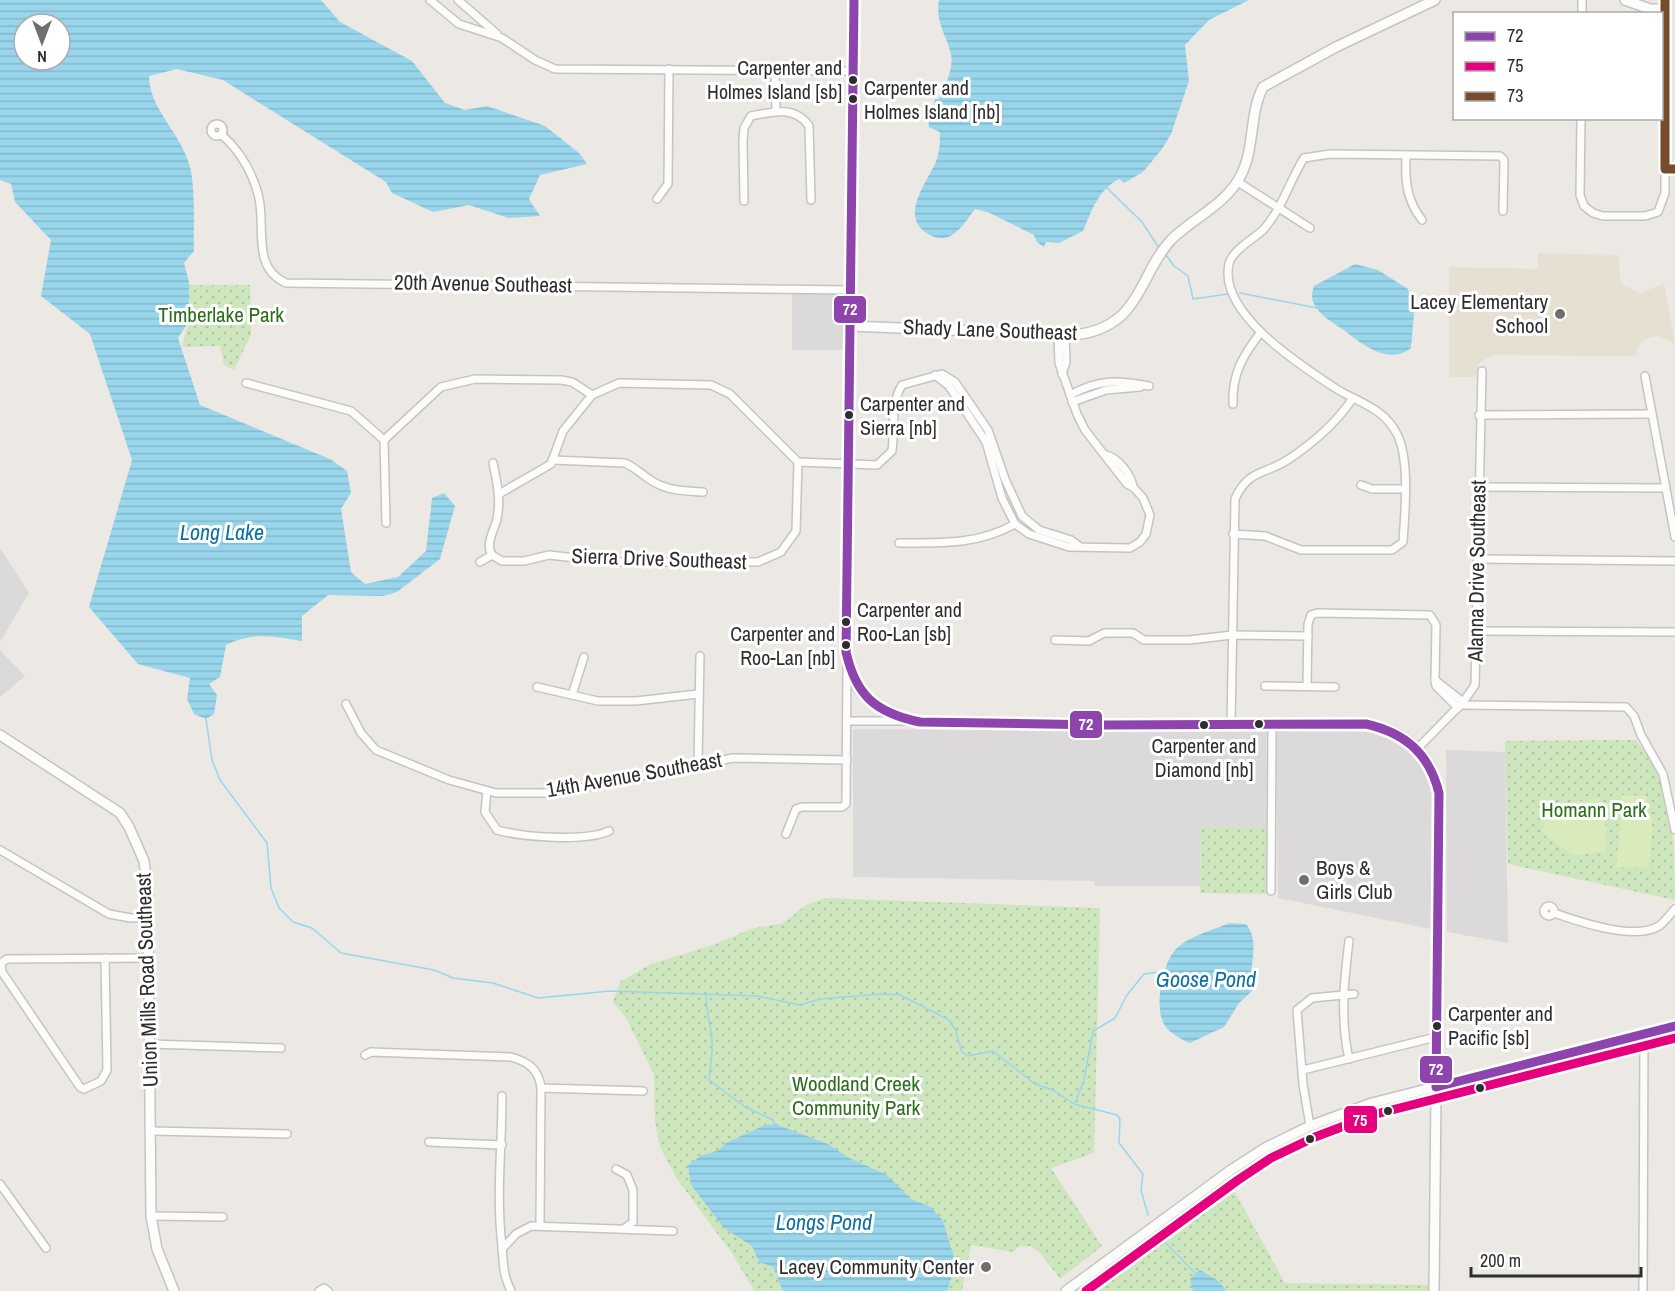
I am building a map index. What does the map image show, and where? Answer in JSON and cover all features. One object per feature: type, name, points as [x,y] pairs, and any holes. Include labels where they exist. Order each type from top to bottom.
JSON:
[{"type":"street","points":[[430,0],[459,24],[502,38]]},
{"type":"street","points":[[458,0],[502,38],[535,60],[555,69],[853,71]]},
{"type":"street","points":[[786,834],[796,809],[846,804],[854,0]]},
{"type":"street","name":"Shady Lane Southeast","points":[[850,326],[1062,335],[1097,330],[1122,315],[1171,240],[1222,199],[1238,182],[1246,163],[1263,87],[1336,48],[1435,0]]},
{"type":"street","points":[[1581,120],[1582,203],[1589,211],[1597,215],[1630,217],[1658,212],[1665,193],[1665,5],[1650,9],[1625,0]]},
{"type":"street","points":[[657,199],[668,184],[669,69]]},
{"type":"street","points":[[775,71],[776,111]]},
{"type":"street","points":[[744,201],[744,128],[750,114],[776,111],[807,116],[811,138],[811,200]]},
{"type":"street","name":"20th Avenue Southeast","points":[[221,134],[239,153],[258,194],[262,252],[267,267],[274,276],[286,283],[851,290]]},
{"type":"street","points":[[1233,534],[1265,536],[1301,550],[1392,550],[1402,542],[1404,458],[1396,432],[1385,416],[1333,387],[1260,333],[1244,316],[1234,299],[1228,265],[1230,258],[1261,232],[1279,210],[1304,158],[1321,154],[1500,156],[1504,160],[1503,211]]},
{"type":"street","points":[[1406,155],[1406,191],[1422,220]]},
{"type":"street","points":[[1665,169],[1675,169]]},
{"type":"street","points":[[1238,182],[1310,228]]},
{"type":"street","points":[[1233,404],[1233,383],[1238,365],[1260,333]]},
{"type":"street","points":[[936,375],[949,386],[986,442],[1002,498],[1015,524],[1029,534],[1069,547],[1130,548],[1140,542],[1146,534],[1150,515],[1143,498],[1133,487],[1132,479],[1113,457],[1106,455],[1085,430],[1062,374],[1066,362],[1062,335]]},
{"type":"street","name":"Alanna Drive Southeast","points":[[1418,748],[1461,705],[1475,685],[1479,415],[1482,371]]},
{"type":"street","points":[[499,494],[532,477],[552,460],[563,431],[592,395],[619,383],[711,385],[730,394],[798,462],[876,465],[885,460],[892,451],[897,393],[902,385],[942,374],[955,382],[988,429],[1005,479],[1022,516],[1039,530],[1071,540],[1078,546]]},
{"type":"street","points":[[1645,376],[1675,537]]},
{"type":"street","points":[[384,440],[434,393],[461,381],[561,380],[572,382],[592,395]]},
{"type":"street","points":[[1116,381],[1149,386],[1106,390],[1071,399],[1090,384],[1116,381]]},
{"type":"street","points":[[246,383],[351,411],[384,440],[386,523]]},
{"type":"street","points":[[1231,725],[1233,507],[1246,479],[1290,458],[1339,417],[1353,398]]},
{"type":"street","points":[[1479,415],[1651,414]]},
{"type":"street","points":[[552,460],[625,464],[636,468],[653,482],[670,489],[703,492]]},
{"type":"street","name":"Sierra Drive Southeast","points":[[492,555],[502,561],[524,561],[549,555],[612,562],[758,562],[781,552],[796,531],[798,462]]},
{"type":"street","points":[[480,562],[492,555],[489,543],[499,508],[499,494],[493,463]]},
{"type":"street","points":[[1360,485],[1372,489],[1403,489]]},
{"type":"street","points":[[1479,487],[1665,488]]},
{"type":"street","points":[[898,543],[954,543],[980,540],[1015,524]]},
{"type":"street","points":[[1477,560],[1675,561]]},
{"type":"street","points":[[1307,687],[1309,619],[1317,613],[1430,615],[1436,625],[1436,680],[1461,705],[1617,704],[1626,707],[1634,716],[1641,735],[1663,774],[1675,830]]},
{"type":"street","points":[[1477,631],[1675,632]]},
{"type":"street","points":[[1055,640],[1089,640],[1104,633],[1133,633],[1144,640],[1189,640],[1211,635],[1308,636]]},
{"type":"street","points":[[698,764],[700,656]]},
{"type":"street","points":[[572,695],[584,657]]},
{"type":"street","points":[[847,662],[858,687],[874,705],[896,717],[920,722]]},
{"type":"street","points":[[1264,686],[1335,687]]},
{"type":"street","points":[[537,687],[598,701],[636,701],[698,694]]},
{"type":"street","name":"14th Avenue Southeast","points":[[346,704],[361,733],[376,750],[449,780],[487,791],[518,794],[576,789],[733,758],[847,760]]},
{"type":"street","points":[[848,721],[1366,724],[1394,731],[1407,738],[1418,748],[1433,771],[1439,793],[1434,1291]]},
{"type":"street","points":[[1271,891],[1272,725]]},
{"type":"street","name":"Union Mills Road Southeast","points":[[0,735],[120,813],[144,861],[150,958],[151,1216],[157,1249],[174,1291]]},
{"type":"street","points":[[487,791],[485,812],[497,830],[529,835],[598,836],[609,831]]},
{"type":"street","points":[[0,850],[108,914],[131,918],[149,917]]},
{"type":"street","points":[[1554,913],[1578,922],[1640,932],[1661,926],[1675,909]]},
{"type":"street","points":[[1349,941],[1343,993],[1349,1059]]},
{"type":"street","points":[[105,958],[107,1070],[101,1082],[84,1089],[80,1087],[3,972],[1,963],[7,959],[105,958],[150,958]]},
{"type":"street","points":[[1310,1126],[1297,1010],[1312,998],[1343,993],[1354,994]]},
{"type":"street","points":[[1066,1291],[1231,1170],[1265,1148],[1310,1126],[1372,1103],[1675,1026]]},
{"type":"street","points":[[1643,1291],[1644,1034]]},
{"type":"street","points":[[1303,1070],[1436,1037]]},
{"type":"street","points":[[150,1044],[281,1047]]},
{"type":"street","points":[[365,1055],[371,1052],[512,1057],[532,1066],[539,1077],[541,1088],[540,1226]]},
{"type":"street","points":[[541,1088],[643,1091]]},
{"type":"street","points":[[502,1096],[502,1144],[497,1197],[502,1249],[501,1266],[511,1291]]},
{"type":"street","points":[[151,1131],[287,1134]]},
{"type":"street","points":[[429,1142],[502,1144]]},
{"type":"street","points":[[616,1169],[627,1175],[633,1190],[633,1222],[625,1228]]},
{"type":"street","points":[[0,1184],[46,1248]]},
{"type":"street","points":[[151,1216],[223,1217]]},
{"type":"street","points":[[502,1249],[524,1230],[540,1226],[673,1231]]},
{"type":"street","points":[[319,1291],[324,1288],[328,1291]]},
{"type":"shaded area","name":"Lacey Elementary School","points":[[1538,253],[1619,255],[1620,278],[1624,286],[1641,293],[1664,283],[1675,343],[1656,336],[1648,338],[1638,346],[1636,356],[1492,355],[1479,363],[1475,377],[1449,377],[1449,267],[1538,269]]},
{"type":"shaded area","points":[[792,294],[844,294],[843,350],[792,350]]},
{"type":"shaded area","points":[[0,548],[29,593],[0,642]]},
{"type":"shaded area","points":[[0,650],[25,676],[0,697]]},
{"type":"shaded area","points":[[853,729],[1266,732],[1267,827],[1201,826],[1200,886],[1095,886],[1094,881],[853,877]]},
{"type":"shaded area","points":[[1276,731],[1368,732],[1389,739],[1406,750],[1424,769],[1431,790],[1431,929],[1278,898]]},
{"type":"shaded area","points":[[1446,750],[1505,752],[1508,943],[1447,932]]},
{"type":"green space","name":"Timberlake Park","points":[[189,285],[250,285],[251,335],[234,370],[224,365],[220,346],[182,347],[190,316]]},
{"type":"green space","name":"Homann Park","points":[[1636,740],[1654,767],[1667,801],[1673,834],[1675,900],[1508,864],[1505,741]]},
{"type":"green space","points":[[1622,795],[1647,796],[1647,810],[1621,810]]},
{"type":"green space","points":[[1599,798],[1605,809],[1606,851],[1574,856],[1541,832],[1550,806]]},
{"type":"green space","points":[[1621,815],[1653,817],[1649,868],[1616,867]]},
{"type":"green space","points":[[1201,826],[1267,827],[1267,894],[1200,893]]},
{"type":"green space","name":"Woodland Creek Community Park","points":[[825,898],[1100,908],[1094,1153],[1051,1168],[1102,1246],[1060,1279],[1041,1254],[1031,1246],[1018,1247],[1013,1252],[971,1245],[962,1291],[754,1291],[734,1256],[677,1179],[660,1147],[655,1121],[654,1075],[626,1018],[613,1002],[620,982],[651,964],[713,945],[751,929],[783,923],[806,905]]},
{"type":"green space","points":[[1230,1183],[1285,1283],[1434,1285],[1434,1291],[1081,1291]]},
{"type":"water","name":"Long Lake","points":[[0,0],[321,0],[340,22],[412,61],[445,103],[465,110],[487,106],[545,126],[579,153],[587,164],[540,175],[529,199],[540,216],[509,218],[469,205],[433,212],[392,193],[386,182],[223,80],[177,69],[149,76],[154,100],[186,155],[192,177],[194,251],[184,263],[189,282],[189,321],[178,338],[200,405],[330,459],[347,471],[351,493],[341,509],[351,572],[365,584],[398,577],[426,551],[432,498],[444,493],[455,506],[440,559],[397,592],[383,596],[328,595],[302,616],[302,641],[254,637],[226,645],[220,677],[209,684],[217,695],[214,714],[206,719],[194,714],[187,699],[190,678],[138,664],[89,607],[132,460],[90,334],[41,296],[51,240],[15,202],[11,184],[0,180]]},
{"type":"water","points":[[939,0],[1249,0],[1209,20],[1185,45],[1189,81],[1171,134],[1143,172],[1124,183],[1119,179],[1106,189],[1096,201],[1083,231],[1059,243],[1046,242],[1044,247],[1037,242],[1034,235],[990,213],[975,209],[957,231],[946,238],[932,236],[916,221],[915,212],[920,192],[935,164],[939,148],[940,132],[929,127],[928,116],[933,112],[935,99],[939,99],[944,89],[952,60],[938,15]]},
{"type":"water","points":[[1355,264],[1378,270],[1408,289],[1414,314],[1411,348],[1403,353],[1385,354],[1359,342],[1332,323],[1313,302],[1314,286]]},
{"type":"water","name":"Goose Pond","points":[[1230,923],[1246,924],[1251,932],[1254,989],[1239,1003],[1224,1027],[1190,1043],[1169,1030],[1161,1017],[1160,997],[1163,975],[1171,956],[1181,944]]},
{"type":"water","name":"Longs Pond","points":[[775,1124],[828,1144],[849,1158],[887,1175],[911,1199],[931,1207],[943,1221],[956,1264],[947,1291],[783,1291],[773,1267],[759,1262],[752,1246],[724,1228],[691,1185],[688,1165],[701,1156],[719,1150],[726,1143],[765,1125]]},
{"type":"water","points":[[1200,1270],[1217,1280],[1227,1291],[1193,1291],[1190,1279]]},
{"type":"waterway","points":[[1106,187],[1142,222],[1159,248]]},
{"type":"waterway","points":[[1166,255],[1174,266],[1188,276],[1193,299],[1228,294]]},
{"type":"waterway","points":[[1240,293],[1317,308]]},
{"type":"waterway","points":[[206,719],[212,760],[220,780],[267,843],[271,888],[279,908],[293,922],[312,928],[341,953],[434,970],[453,978],[493,983],[538,998],[610,991],[757,996],[800,1005],[820,999],[883,994],[900,995],[949,1020],[955,1029],[962,1052],[968,1056],[993,1051],[1035,1084],[1053,1090],[1074,1104],[1117,1115],[1120,1119],[1119,1143],[1143,1174],[1141,1190],[1148,1215]]},
{"type":"waterway","points":[[1075,1103],[1084,1080],[1093,1031],[1115,1018],[1127,995],[1144,974],[1166,971]]},
{"type":"waterway","points":[[706,996],[712,1046],[709,1080],[745,1107],[773,1120],[775,1124]]},
{"type":"waterway","points":[[1159,1236],[1196,1274]]},
{"type":"transit line","name":"72","points":[[854,0],[846,652],[850,667],[862,691],[870,700],[891,713],[920,722],[1103,725],[1366,724],[1380,728],[1404,739],[1422,756],[1435,779],[1439,793],[1436,1087],[1675,1026]]},
{"type":"transit line","name":"73","points":[[1665,0],[1665,169],[1675,169]]},
{"type":"transit line","name":"75","points":[[1086,1291],[1238,1180],[1271,1158],[1315,1137],[1376,1114],[1675,1038]]},
{"type":"place","name":"Carpenter and Holmes Island [sb]","points":[[853,80]]},
{"type":"place","name":"Carpenter and Holmes Island [nb]","points":[[853,99]]},
{"type":"place","name":"Lacey Elementary School","points":[[1560,314]]},
{"type":"place","name":"Carpenter and Sierra [nb]","points":[[849,415]]},
{"type":"place","name":"Carpenter and Roo-Lan [sb]","points":[[846,622]]},
{"type":"place","name":"Carpenter and Roo-Lan [nb]","points":[[846,645]]},
{"type":"place","name":"Carpenter and Diamond [nb]","points":[[1204,725]]},
{"type":"place","name":"Boys & Girls Club","points":[[1304,880]]},
{"type":"place","name":"Carpenter and Pacific [sb]","points":[[1437,1026]]},
{"type":"place","name":"Lacey Community Center","points":[[986,1267]]}]
